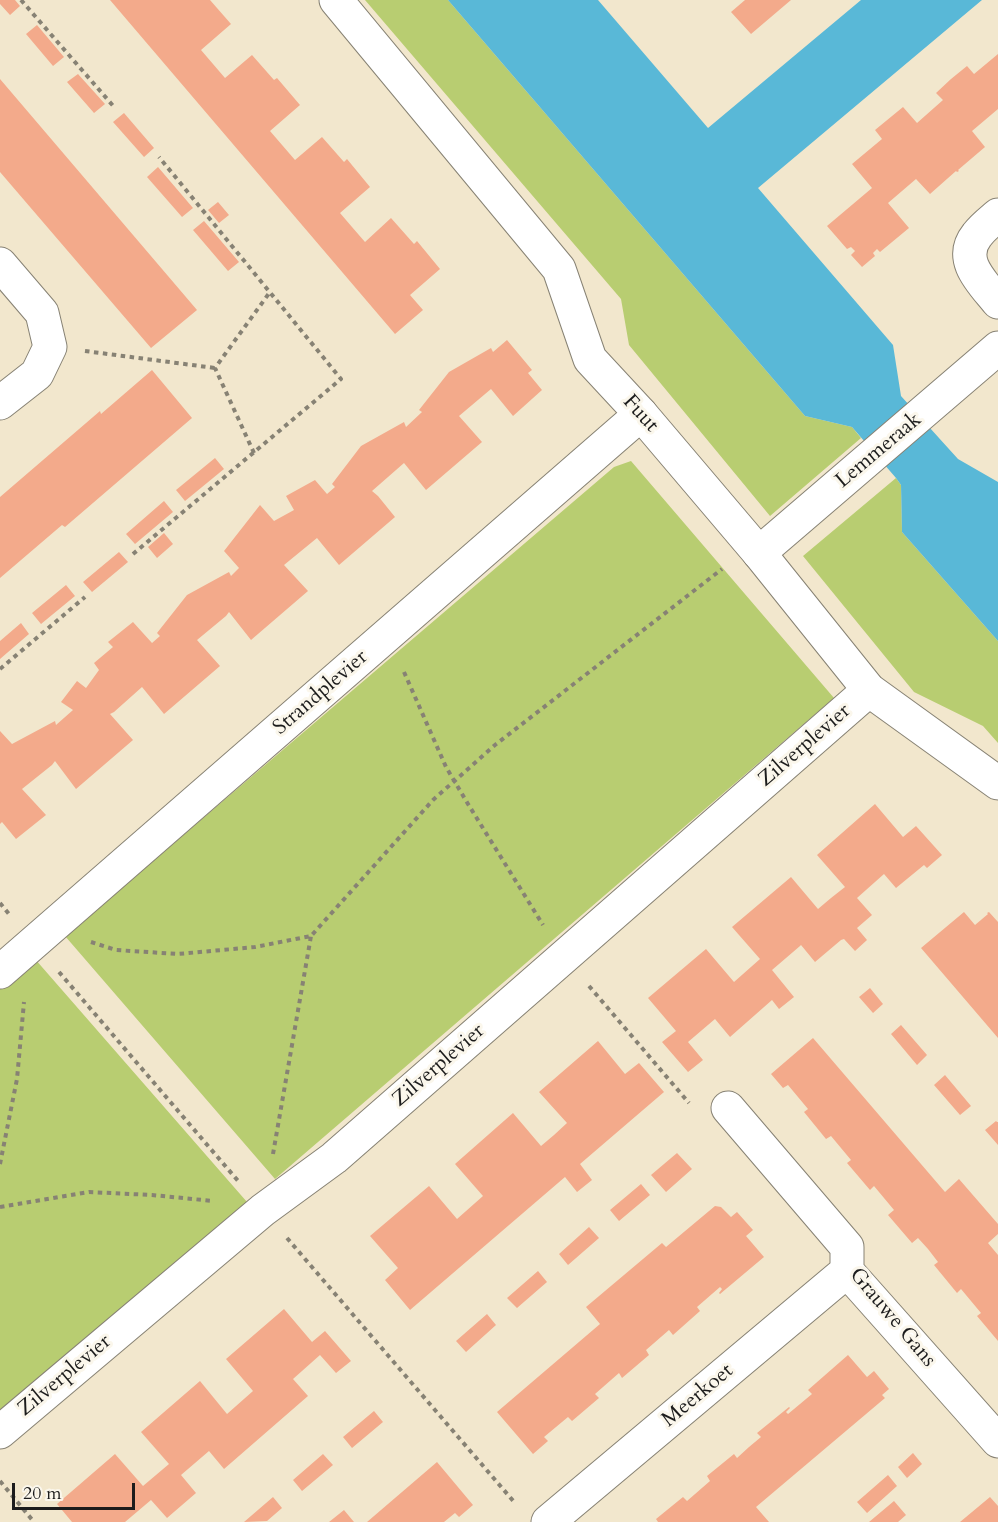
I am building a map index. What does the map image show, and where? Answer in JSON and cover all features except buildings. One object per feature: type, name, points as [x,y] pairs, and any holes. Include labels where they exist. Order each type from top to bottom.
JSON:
[{"type":"street","name":"Fuut","points":[[336,0],[560,269],[590,359],[641,414],[759,553],[869,690],[998,783]]},
{"type":"street","points":[[998,215],[976,236],[969,254],[974,273],[998,302]]},
{"type":"street","points":[[0,264],[42,313],[50,347],[38,374],[0,403]]},
{"type":"street","name":"Lemmeraak","points":[[759,553],[998,348]]},
{"type":"street","name":"Strandplevier","points":[[0,972],[641,414]]},
{"type":"street","name":"Zilverplevier","points":[[0,1432],[263,1210],[334,1158],[869,690]]},
{"type":"street","name":"Grauwe Gans","points":[[728,1108],[847,1247],[847,1271],[998,1441]]},
{"type":"street","name":"Meerkoet","points":[[548,1522],[847,1271]]},
{"type":"path","points":[[21,0],[115,108]]},
{"type":"path","points":[[133,554],[341,378],[159,157]]},
{"type":"path","points":[[215,368],[270,292]]},
{"type":"path","points":[[50,347],[215,368]]},
{"type":"path","points":[[215,368],[254,453]]},
{"type":"path","points":[[0,1207],[88,1192],[200,1199],[263,1210],[311,936],[433,800],[495,745],[730,563],[759,553]]},
{"type":"path","points":[[0,669],[85,597]]},
{"type":"path","points":[[387,635],[446,767],[564,957],[708,1125],[728,1108]]},
{"type":"path","points":[[34,943],[79,938],[116,950],[178,954],[255,947],[311,936]]},
{"type":"path","points":[[0,1164],[17,1079],[24,1002]]},
{"type":"path","points":[[0,1481],[34,1522]]},
{"type":"green space","points":[[365,0],[448,0],[805,416],[852,427],[861,438],[770,516],[629,345],[621,299]]},
{"type":"green space","points":[[631,461],[834,698],[275,1179],[65,936],[614,467]]},
{"type":"green space","points":[[896,478],[901,485],[902,532],[998,641],[998,743],[983,726],[914,692],[803,556]]},
{"type":"green space","points":[[35,959],[247,1202],[0,1413],[0,989]]},
{"type":"water","points":[[448,0],[598,0],[708,128],[861,0],[982,0],[758,188],[893,345],[901,396],[958,459],[998,482],[998,641],[902,532],[901,485],[896,478],[852,427],[805,416]]}]
